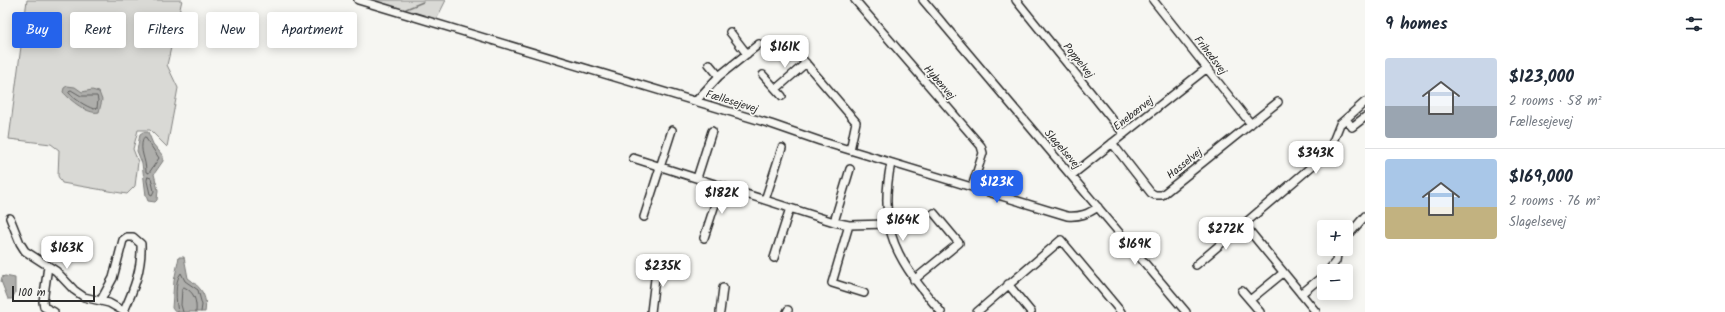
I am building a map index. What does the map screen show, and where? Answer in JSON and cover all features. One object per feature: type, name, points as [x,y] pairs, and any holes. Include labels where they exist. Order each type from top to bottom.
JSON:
[{"type":"street","name":"Fællesejevej","points":[[358,0],[696,101],[850,150],[1067,216],[1081,216],[1089,214],[1098,207]]},
{"type":"street","name":"Hybenvej","points":[[855,0],[981,146],[983,153],[972,187]]},
{"type":"street","name":"Slagelsevej","points":[[923,0],[1186,312]]},
{"type":"street","name":"Poppelvej","points":[[1016,0],[1124,134]]},
{"type":"street","name":"Frihedsvej","points":[[1153,0],[1250,124]]},
{"type":"street","points":[[730,32],[747,54]]},
{"type":"street","points":[[696,101],[719,76],[759,44]]},
{"type":"street","points":[[792,47],[856,122],[850,150]]},
{"type":"street","points":[[776,89],[806,63]]},
{"type":"street","points":[[709,64],[719,76]]},
{"type":"street","name":"Enebærvej","points":[[1072,175],[1207,68]]},
{"type":"street","points":[[763,76],[782,96]]},
{"type":"street","name":"Hasselvej","points":[[1112,143],[1151,193],[1155,195],[1162,195],[1278,102]]},
{"type":"street","points":[[1196,265],[1243,223],[1325,155],[1330,149],[1340,124],[1365,102]]},
{"type":"street","points":[[1346,119],[1352,127],[1365,117]]},
{"type":"street","points":[[644,217],[672,130]]},
{"type":"street","points":[[697,178],[712,131]]},
{"type":"street","points":[[765,200],[782,148]]},
{"type":"street","points":[[633,158],[834,222],[849,225],[888,224]]},
{"type":"street","points":[[891,162],[886,189],[888,224],[901,261],[914,280],[941,312]]},
{"type":"street","points":[[834,222],[850,169]]},
{"type":"street","points":[[704,238],[721,186]]},
{"type":"street","points":[[774,258],[790,208]]},
{"type":"street","points":[[914,280],[959,243],[934,213]]},
{"type":"street","points":[[1353,230],[1365,216]]},
{"type":"street","points":[[10,218],[20,243],[25,251],[56,271],[84,297],[101,300],[124,312],[137,281],[140,268],[141,244],[133,237],[127,236],[123,240],[113,278],[101,300]]},
{"type":"street","points":[[1243,223],[1316,312]]},
{"type":"street","points":[[849,225],[832,283],[864,293]]},
{"type":"street","points":[[977,312],[1061,240],[1121,312]]},
{"type":"street","points":[[651,312],[657,262]]},
{"type":"street","points":[[48,266],[43,302],[44,307],[54,312]]},
{"type":"street","points":[[1250,300],[1283,273]]},
{"type":"street","points":[[1301,294],[1317,281]]},
{"type":"street","points":[[1008,284],[1031,312]]},
{"type":"street","points":[[720,312],[723,288]]},
{"type":"street","points":[[1242,291],[1260,312]]},
{"type":"shaded area","points":[[27,0],[182,0],[179,12],[134,12],[134,48],[171,48],[167,65],[178,88],[167,147],[150,130],[138,130],[133,149],[138,162],[135,186],[127,194],[62,183],[58,176],[59,150],[51,144],[9,139],[21,48],[62,48],[62,12],[25,12]]},
{"type":"shaded area","points":[[369,0],[446,0],[436,20]]},
{"type":"water","points":[[67,86],[75,87],[82,92],[92,90],[99,92],[102,100],[99,112],[85,109],[70,99],[63,92],[64,88]]},
{"type":"water","points":[[143,132],[148,132],[153,144],[163,156],[163,161],[154,174],[158,190],[157,200],[155,202],[148,201],[146,196],[142,163],[137,151],[140,134]]},
{"type":"water","points":[[179,257],[184,257],[188,278],[199,288],[204,296],[206,306],[205,312],[175,312],[172,308],[174,281]]},
{"type":"water","points":[[5,276],[15,278],[15,293],[12,299],[8,299],[1,281],[2,277]]},
{"type":"waterway","points":[[406,9],[423,2]]}]
